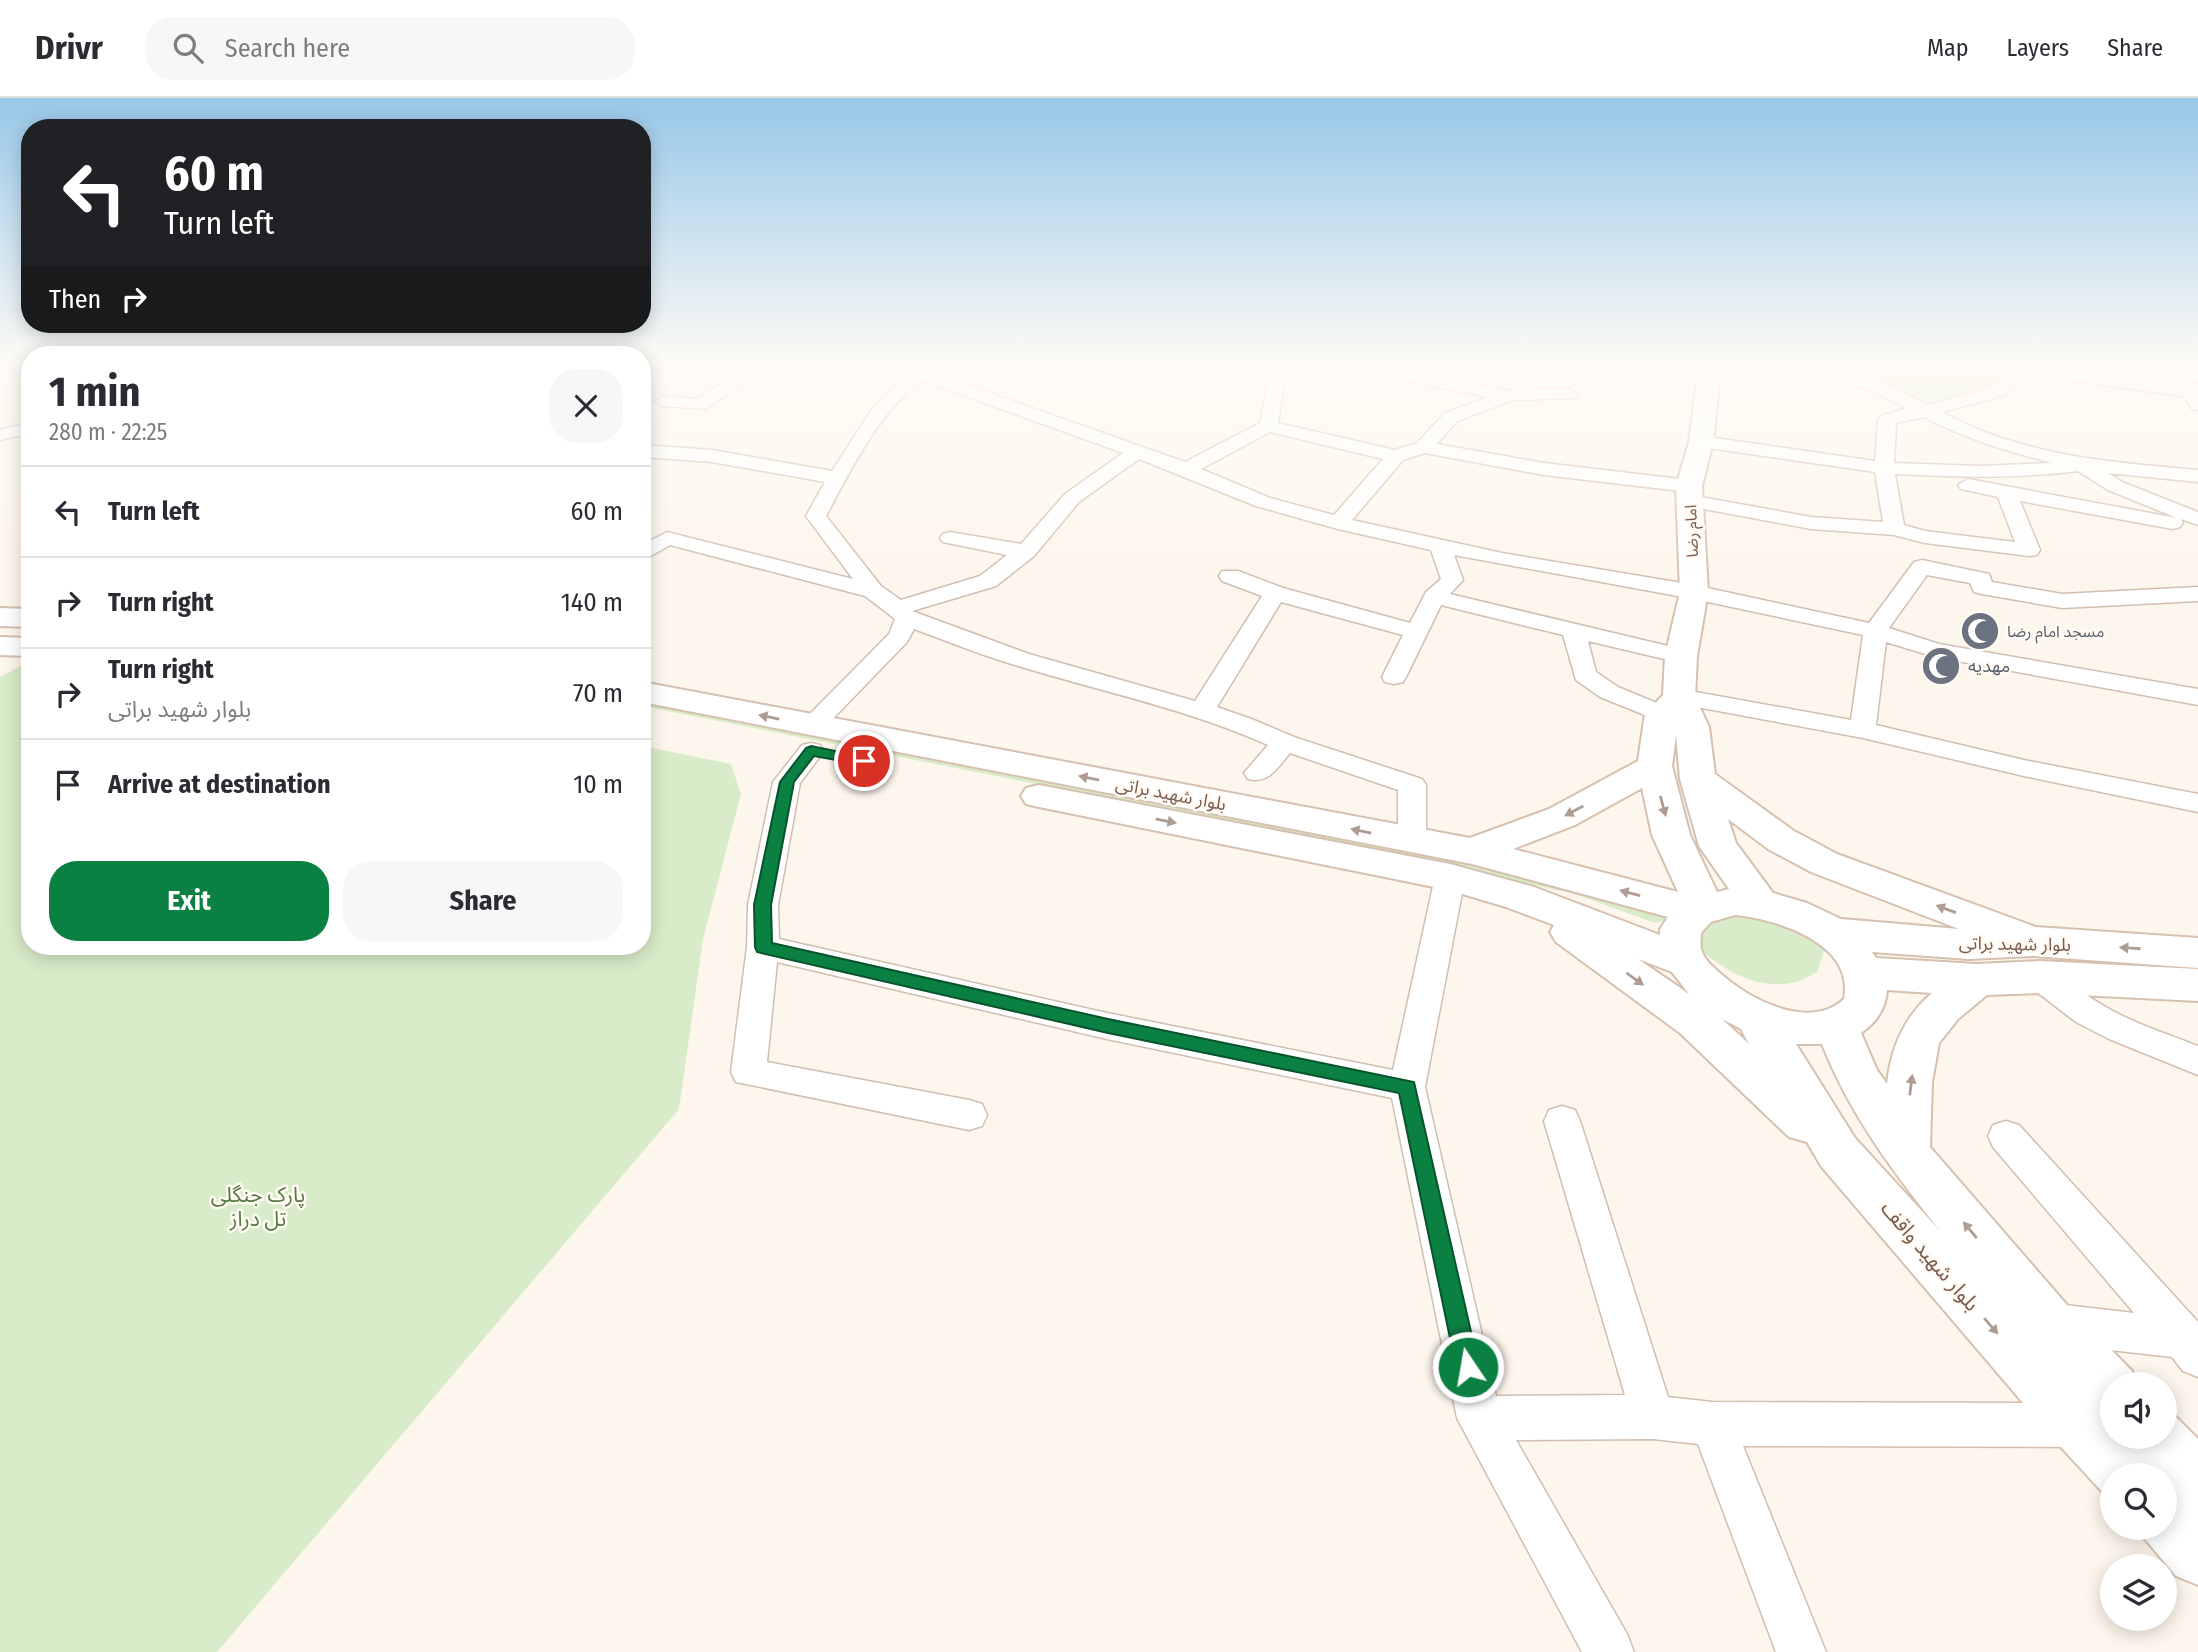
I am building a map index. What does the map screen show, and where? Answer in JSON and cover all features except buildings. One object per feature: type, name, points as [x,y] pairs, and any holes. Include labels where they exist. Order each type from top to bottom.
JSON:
[{"type":"main road","name":"امام رضا","points":[[1700,909],[1671,835],[1655,766],[1671,706],[1693,592],[1689,493],[1702,438]]},
{"type":"main road","points":[[0,617],[21,618]]},
{"type":"main road","points":[[0,646],[21,647]]},
{"type":"main road","name":"بلوار شهید براتی","points":[[651,694],[811,738],[1700,909]]},
{"type":"main road","name":"امام رضا","points":[[1671,706],[1692,727],[1698,779],[1718,846],[1759,902]]},
{"type":"main road","name":"بلوار شهید براتی","points":[[651,718],[811,738],[1412,841],[1461,864],[1520,897],[1685,961]]},
{"type":"main road","points":[[1461,864],[1562,817],[1655,766]]},
{"type":"main road","points":[[1698,779],[1770,833],[1824,863],[2036,959]]},
{"type":"main road","points":[[1520,897],[1695,1021],[1838,1152]]},
{"type":"main road","points":[[1735,901],[1759,902],[1809,919],[1831,933],[1850,950],[1867,986],[1865,1003],[1854,1016],[1836,1025],[1799,1028],[1757,1019],[1730,1007],[1708,991],[1691,973],[1679,937],[1684,923],[1700,909],[1735,901]]},
{"type":"main road","name":"بلوار شهید براتی","points":[[1831,933],[1957,943],[2036,959],[2198,985]]},
{"type":"main road","name":"بلوار شهید براتی","points":[[1863,973],[1977,980],[2036,959],[2198,953]]},
{"type":"main road","points":[[1906,1153],[1910,1088],[1918,1043],[1942,1008],[1977,980]]},
{"type":"main road","name":"بلوار شهید واقف","points":[[1757,1019],[1838,1152],[2096,1408]]},
{"type":"main road","name":"بلوار شهید واقف","points":[[1836,1025],[1858,1078],[1906,1153],[2048,1323],[2096,1408],[2121,1463]]},
{"type":"main road","points":[[2168,1449],[2198,1480]]},
{"type":"main road","points":[[2177,1530],[2198,1554]]},
{"type":"street","points":[[862,438],[836,478],[816,516],[873,591],[902,614],[1020,659],[1244,724],[1285,743],[1412,785],[1412,841]]},
{"type":"street","points":[[1099,438],[1186,469],[1263,502],[1338,523],[1440,546],[1693,592],[1875,631],[1935,650],[2198,697]]},
{"type":"street","points":[[1186,469],[1246,438]]},
{"type":"street","points":[[1317,438],[1396,456]]},
{"type":"street","points":[[1338,523],[1396,456],[1423,447],[1432,438]]},
{"type":"street","points":[[1885,438],[1884,468],[1894,529]]},
{"type":"street","points":[[1983,438],[2081,465],[2198,476]]},
{"type":"street","points":[[1701,442],[1884,468],[2198,527]]},
{"type":"street","points":[[1423,447],[1689,493],[1811,523],[1894,529],[1925,537],[2029,550],[2007,493]]},
{"type":"street","points":[[651,452],[712,456],[836,478]]},
{"type":"street","points":[[902,614],[988,580],[1026,551],[1072,498],[1136,452]]},
{"type":"street","points":[[1884,468],[1979,472],[2035,471],[2081,465],[2115,486],[2198,519]]},
{"type":"street","points":[[1863,730],[1875,631],[1922,567],[1925,537]]},
{"type":"street","points":[[651,549],[667,538],[873,591]]},
{"type":"street","points":[[950,538],[984,546],[1026,551]]},
{"type":"street","points":[[1394,677],[1434,597],[1452,580],[1440,546]]},
{"type":"street","points":[[1922,567],[1980,579],[1982,587],[2062,601],[2198,594]]},
{"type":"street","points":[[1230,576],[1275,593],[1417,632]]},
{"type":"street","points":[[1202,711],[1275,593]]},
{"type":"street","points":[[1434,597],[1681,656]]},
{"type":"street","points":[[902,614],[900,637],[811,738],[787,782],[763,905],[763,947],[748,1072],[969,1115]]},
{"type":"street","points":[[1574,632],[1585,675],[1609,692],[1671,706],[1863,730],[2024,768],[2198,803]]},
{"type":"street","points":[[1258,774],[1285,743]]},
{"type":"street","points":[[1461,864],[1407,1087],[1479,1418],[1609,1652]]},
{"type":"street","points":[[763,947],[1108,1026],[1407,1087]]},
{"type":"street","points":[[2036,959],[2088,1013],[2121,1030],[2198,1061]]},
{"type":"street","points":[[1562,1121],[1653,1417]]},
{"type":"street","points":[[2006,1136],[2193,1344]]},
{"type":"street","points":[[2048,1323],[2193,1344]]},
{"type":"street","points":[[1479,1418],[1653,1417],[1712,1424],[2096,1408]]},
{"type":"street","points":[[1712,1424],[1801,1652]]},
{"type":"green space","name":"پارک جنگلی تل دراز","points":[[21,666],[21,955],[651,955],[651,748],[731,764],[741,794],[703,939],[679,1109],[217,1652],[0,1652],[0,677]]},
{"type":"green space","points":[[651,701],[1472,860],[1667,914],[1666,920],[1655,923],[1575,894],[1431,862],[651,708]]},
{"type":"green space","points":[[1717,890],[1750,892],[1812,926],[1824,951],[1817,972],[1794,982],[1763,983],[1725,968],[1702,952],[1692,943],[1692,899]]},
{"type":"place","name":"مسجد امام رضا","points":[[1980,631]]},
{"type":"place","name":"مهدیه","points":[[1941,666]]},
{"type":"route","points":[[864,761],[811,751],[787,782],[763,905],[763,947],[1108,1026],[1407,1087],[1468,1367]]}]
